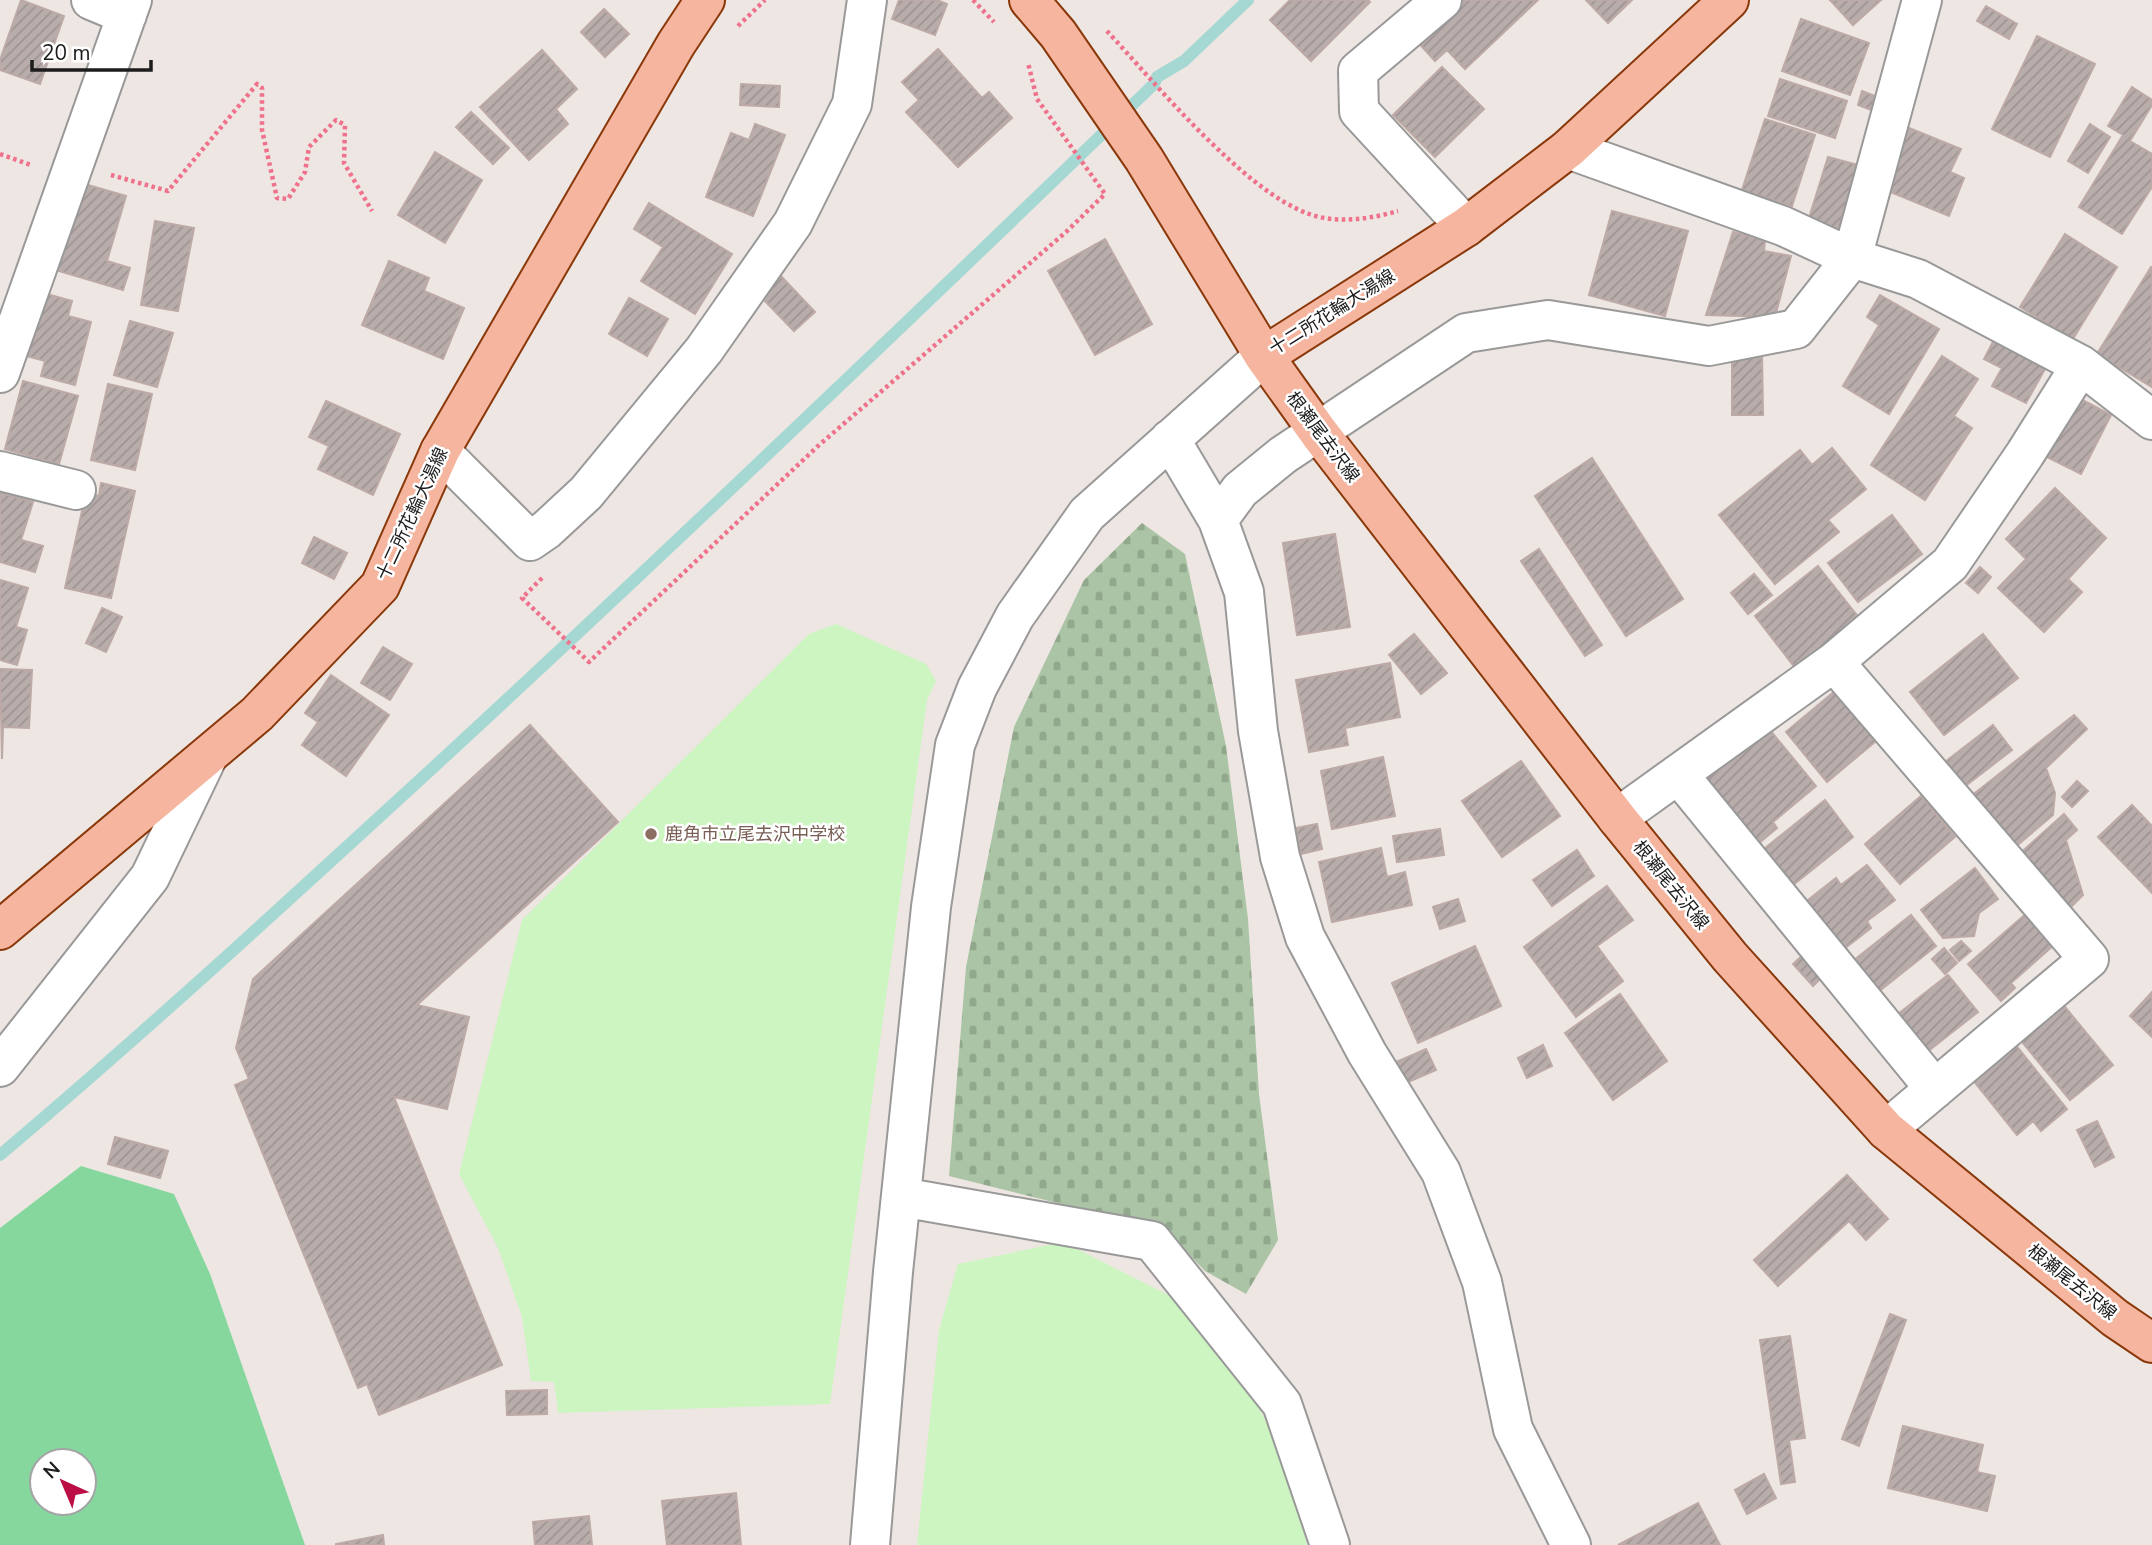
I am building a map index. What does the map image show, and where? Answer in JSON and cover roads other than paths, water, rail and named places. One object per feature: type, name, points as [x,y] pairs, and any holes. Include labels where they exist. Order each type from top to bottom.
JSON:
[{"type":"main road","name":"十二所花輪大湯線","points":[[0,930],[257,714],[380,586],[440,451],[676,44],[705,0]]},
{"type":"main road","name":"十二所花輪大湯線","points":[[1029,0],[1058,34],[1144,159],[1264,356],[1466,227],[1568,149],[1729,0]]},
{"type":"main road","name":"根瀬尾去沢線","points":[[1264,356],[1319,433],[1617,818],[1730,957],[1886,1130],[2115,1318],[2152,1343]]},
{"type":"street","points":[[0,373],[13,290],[73,164],[129,8],[91,0]]},
{"type":"street","points":[[440,451],[530,541],[586,493],[704,350],[793,223],[852,104],[867,0]]},
{"type":"street","points":[[1442,0],[1358,71],[1359,110],[1466,227]]},
{"type":"street","points":[[1218,520],[1240,490],[1283,455],[1466,333],[1548,320],[1709,346],[1796,329],[1852,258],[1922,0]]},
{"type":"street","points":[[1568,149],[1783,226],[1852,258],[1918,279],[2081,365],[2152,420]]},
{"type":"street","points":[[870,1545],[901,1197],[931,907],[956,745],[977,688],[1015,616],[1087,514],[1264,356]]},
{"type":"street","points":[[1617,818],[1834,662],[1950,564],[2025,454],[2081,365]]},
{"type":"street","points":[[1170,439],[1218,520],[1244,592],[1258,730],[1278,845],[1305,937],[1367,1053],[1441,1172],[1482,1282],[1513,1429],[1571,1545]]},
{"type":"street","points":[[0,471],[76,490]]},
{"type":"street","points":[[1834,662],[2089,959],[1886,1130]]},
{"type":"street","points":[[0,1067],[150,877],[208,756]]},
{"type":"street","points":[[1678,774],[1935,1089]]},
{"type":"street","points":[[901,1197],[1152,1241],[1282,1404],[1330,1545]]},
{"type":"waterway","points":[[0,1155],[165,1011],[436,765],[887,341],[1154,84],[1157,77],[1184,61],[1248,0]]},
{"type":"place","name":"鹿角市立尾去沢中学校","points":[[651,834]]}]
